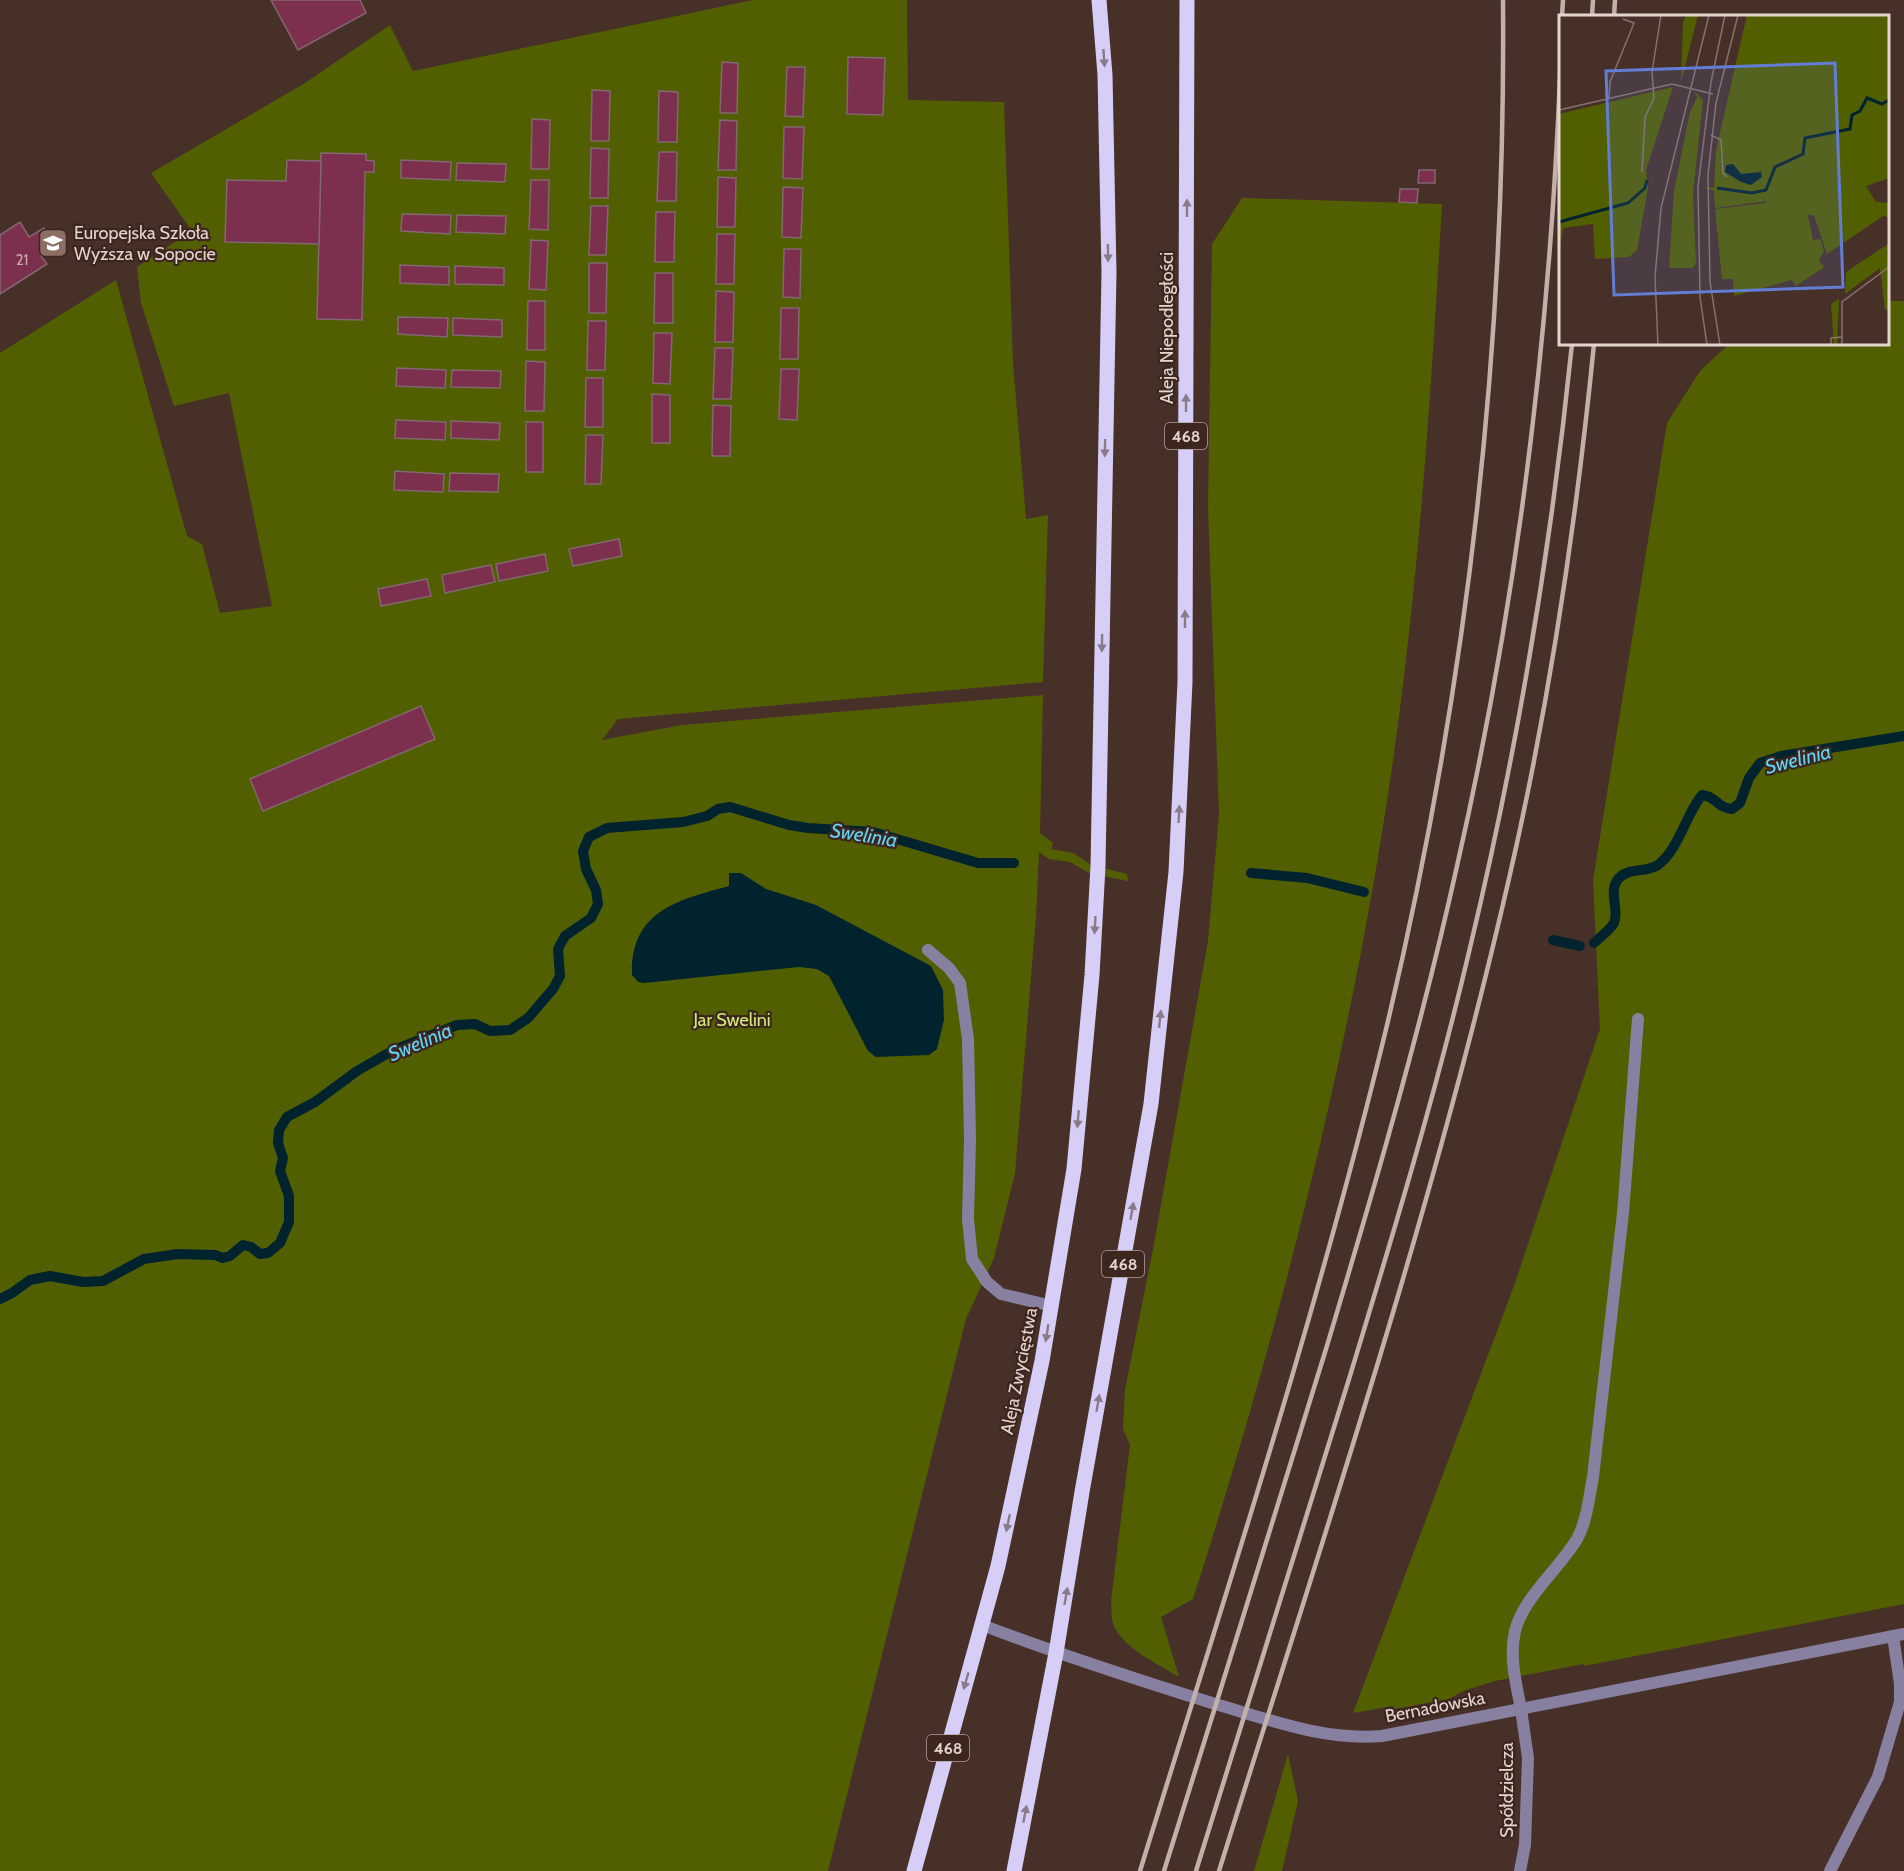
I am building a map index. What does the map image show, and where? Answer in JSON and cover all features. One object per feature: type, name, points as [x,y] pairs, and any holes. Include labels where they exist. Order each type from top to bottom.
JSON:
[{"type":"main road","name":"Aleja Zwycięstwa","points":[[914,1871],[998,1566],[1014,1496],[1042,1361],[1074,1169],[1092,975],[1098,866],[1109,272],[1105,75],[1099,0]]},
{"type":"main road","name":"Aleja Niepodległości","points":[[1056,1653],[1082,1492],[1151,1104],[1176,872],[1185,670],[1187,0]]},
{"type":"main road","name":"468","points":[[1014,1871],[1056,1653]]},
{"type":"street","points":[[928,950],[950,968],[960,983],[968,1039],[970,1139],[968,1219],[972,1259],[987,1282],[1000,1294],[1052,1306]]},
{"type":"street","name":"Spółdzielcza","points":[[1520,1871],[1526,1826],[1528,1758],[1512,1651],[1515,1630],[1524,1609],[1578,1538],[1586,1516],[1593,1477],[1623,1213],[1638,1019]]},
{"type":"street","name":"Bernadowska","points":[[982,1625],[1056,1653],[1276,1722],[1340,1737],[1382,1736],[1899,1635]]},
{"type":"street","points":[[1830,1871],[1878,1777],[1899,1702],[1899,1635]]},
{"type":"green space","name":"Jar Swelini","points":[[753,0],[907,0],[908,100],[1004,102],[1013,363],[1026,519],[1048,515],[1043,682],[618,719],[602,740],[682,725],[1043,695],[1040,833],[1053,843],[1051,849],[1073,853],[1091,865],[1127,874],[1128,881],[1091,874],[1070,862],[1049,859],[1039,852],[1036,917],[1015,1173],[994,1258],[966,1319],[828,1871],[0,1871],[0,353],[116,280],[187,536],[202,544],[220,613],[272,606],[229,393],[174,406],[141,303],[137,267],[192,231],[151,173],[305,83],[390,25],[413,71]]},
{"type":"green space","points":[[1242,198],[1442,204],[1430,399],[1413,594],[1382,835],[1340,1056],[1288,1275],[1258,1384],[1193,1599],[1161,1617],[1179,1677],[1140,1653],[1122,1638],[1112,1620],[1111,1601],[1130,1445],[1123,1429],[1125,1390],[1154,1244],[1208,941],[1219,814],[1208,507],[1212,244]]},
{"type":"green space","points":[[1889,301],[1904,301],[1904,1604],[1495,1681],[1463,1691],[1449,1699],[1394,1709],[1393,1706],[1353,1713],[1514,1286],[1600,1029],[1593,880],[1667,423],[1700,371],[1728,345],[1889,345]]},
{"type":"green space","points":[[1288,1754],[1298,1801],[1282,1871],[1254,1871]]},
{"type":"water","points":[[729,873],[741,873],[766,889],[816,905],[931,966],[943,990],[944,1020],[937,1049],[929,1055],[876,1057],[868,1051],[829,976],[817,969],[799,967],[638,982],[632,975],[634,953],[639,936],[648,922],[675,903],[729,886]]},
{"type":"building","points":[[271,0],[360,0],[366,13],[298,50]]},
{"type":"building","points":[[848,57],[885,58],[883,115],[847,114]]},
{"type":"building","points":[[722,62],[738,63],[737,113],[720,113]]},
{"type":"building","points":[[787,67],[805,67],[803,117],[785,116]]},
{"type":"building","points":[[592,90],[610,91],[609,141],[591,141]]},
{"type":"building","points":[[659,91],[678,92],[677,142],[658,142]]},
{"type":"building","points":[[532,119],[550,120],[549,169],[531,169]]},
{"type":"building","points":[[720,120],[737,121],[736,170],[718,170]]},
{"type":"building","points":[[784,127],[804,127],[802,179],[783,178]]},
{"type":"building","points":[[591,148],[609,149],[608,198],[590,198]]},
{"type":"building","points":[[659,152],[677,152],[676,201],[657,201]]},
{"type":"building","points":[[321,153],[366,154],[366,160],[374,161],[374,172],[365,172],[362,320],[317,319]]},
{"type":"building","points":[[287,160],[321,161],[319,244],[225,242],[227,180],[286,181]]},
{"type":"building","points":[[401,160],[451,162],[450,180],[401,178]]},
{"type":"building","points":[[457,163],[506,164],[505,182],[456,180]]},
{"type":"building","points":[[1419,170],[1435,170],[1435,183],[1418,183]]},
{"type":"building","points":[[718,177],[736,178],[735,227],[717,227]]},
{"type":"building","points":[[531,180],[549,180],[548,230],[529,229]]},
{"type":"building","points":[[783,187],[803,188],[801,238],[782,237]]},
{"type":"building","points":[[1400,189],[1418,189],[1417,203],[1399,202]]},
{"type":"building","points":[[591,206],[608,206],[606,255],[589,255]]},
{"type":"building","points":[[656,212],[675,212],[674,262],[655,262]]},
{"type":"building","points":[[402,214],[451,215],[450,234],[401,231]]},
{"type":"building","points":[[457,215],[506,216],[505,234],[456,232]]},
{"type":"building","points":[[20,222],[29,237],[44,228],[55,246],[41,256],[47,264],[0,294],[0,235]]},
{"type":"building","points":[[717,234],[735,234],[734,284],[716,284]]},
{"type":"building","points":[[531,240],[548,241],[546,290],[529,289]]},
{"type":"building","points":[[784,249],[801,249],[800,298],[783,297]]},
{"type":"building","points":[[589,263],[607,263],[606,313],[589,313]]},
{"type":"building","points":[[400,265],[449,267],[449,285],[400,283]]},
{"type":"building","points":[[455,266],[504,268],[504,285],[455,284]]},
{"type":"building","points":[[655,273],[673,273],[673,323],[654,323]]},
{"type":"building","points":[[716,291],[734,292],[733,342],[715,342]]},
{"type":"building","points":[[528,301],[545,301],[545,350],[527,350]]},
{"type":"building","points":[[781,308],[799,308],[798,359],[780,359]]},
{"type":"building","points":[[398,317],[448,318],[447,337],[398,334]]},
{"type":"building","points":[[453,318],[502,320],[502,337],[453,335]]},
{"type":"building","points":[[588,321],[606,321],[605,370],[587,370]]},
{"type":"building","points":[[654,333],[672,333],[670,384],[653,383]]},
{"type":"building","points":[[715,348],[733,348],[731,399],[713,399]]},
{"type":"building","points":[[526,361],[545,362],[544,411],[525,411]]},
{"type":"building","points":[[397,368],[446,370],[445,388],[396,386]]},
{"type":"building","points":[[781,369],[799,369],[797,420],[779,419]]},
{"type":"building","points":[[452,370],[501,371],[500,388],[451,387]]},
{"type":"building","points":[[586,378],[603,378],[603,427],[585,427]]},
{"type":"building","points":[[652,394],[670,395],[670,443],[652,443]]},
{"type":"building","points":[[713,405],[731,406],[730,456],[712,456]]},
{"type":"building","points":[[396,420],[446,422],[445,440],[395,438]]},
{"type":"building","points":[[451,421],[500,423],[499,440],[451,438]]},
{"type":"building","points":[[526,422],[543,422],[543,472],[526,472]]},
{"type":"building","points":[[586,435],[603,435],[601,484],[585,484]]},
{"type":"building","points":[[395,471],[444,474],[443,492],[394,490]]},
{"type":"building","points":[[450,473],[499,474],[498,492],[449,491]]},
{"type":"building","points":[[619,539],[622,556],[573,566],[569,549]]},
{"type":"building","points":[[545,554],[548,571],[499,581],[496,564]]},
{"type":"building","points":[[491,565],[495,582],[445,593],[442,575]]},
{"type":"building","points":[[427,579],[431,596],[381,606],[378,589]]},
{"type":"building","points":[[421,706],[435,739],[263,811],[250,779]]},
{"type":"waterway","name":"Swelinia","points":[[1594,943],[1614,923],[1616,912],[1614,889],[1619,878],[1628,872],[1658,865],[1665,859],[1702,795],[1732,809],[1740,803],[1749,778],[1760,763],[1781,756],[1904,736]]},
{"type":"waterway","name":"Swelinia","points":[[0,1299],[30,1280],[50,1276],[83,1282],[103,1281],[144,1259],[178,1254],[215,1255],[223,1258],[230,1256],[243,1245],[251,1247],[260,1254],[268,1253],[280,1243],[289,1222],[289,1196],[280,1171],[283,1158],[278,1143],[279,1130],[287,1117],[315,1102],[357,1071],[392,1051],[457,1025],[475,1024],[490,1031],[510,1030],[528,1018],[553,989],[560,976],[558,949],[565,936],[591,918],[598,904],[596,890],[586,869],[583,851],[589,837],[607,828],[683,822],[730,807],[789,825],[873,832],[978,863],[1014,863]]},
{"type":"waterway","name":"Swelinia","points":[[1251,873],[1307,878],[1364,892]]},
{"type":"waterway","name":"Swelinia","points":[[1553,940],[1580,946]]},
{"type":"railway","points":[[1140,1871],[1239,1554],[1302,1342],[1361,1128],[1416,896],[1440,769],[1460,642],[1489,386],[1502,129],[1503,0]]},
{"type":"railway","points":[[1562,15],[1563,0]]},
{"type":"railway","points":[[1592,15],[1593,0]]},
{"type":"railway","points":[[1614,15],[1615,0]]},
{"type":"railway","points":[[1164,1871],[1362,1229],[1412,1048],[1457,866],[1478,769],[1513,573],[1548,276],[1559,98]]},
{"type":"railway","points":[[1196,1871],[1381,1273],[1456,1006],[1486,877],[1531,650],[1554,497],[1572,345]]},
{"type":"railway","points":[[1219,1871],[1373,1380],[1410,1256],[1478,1008],[1523,816],[1560,615],[1579,480],[1594,345]]},
{"type":"place","name":"Europejska Szkoła Wyższa w Sopocie","points":[[53,243]]}]
